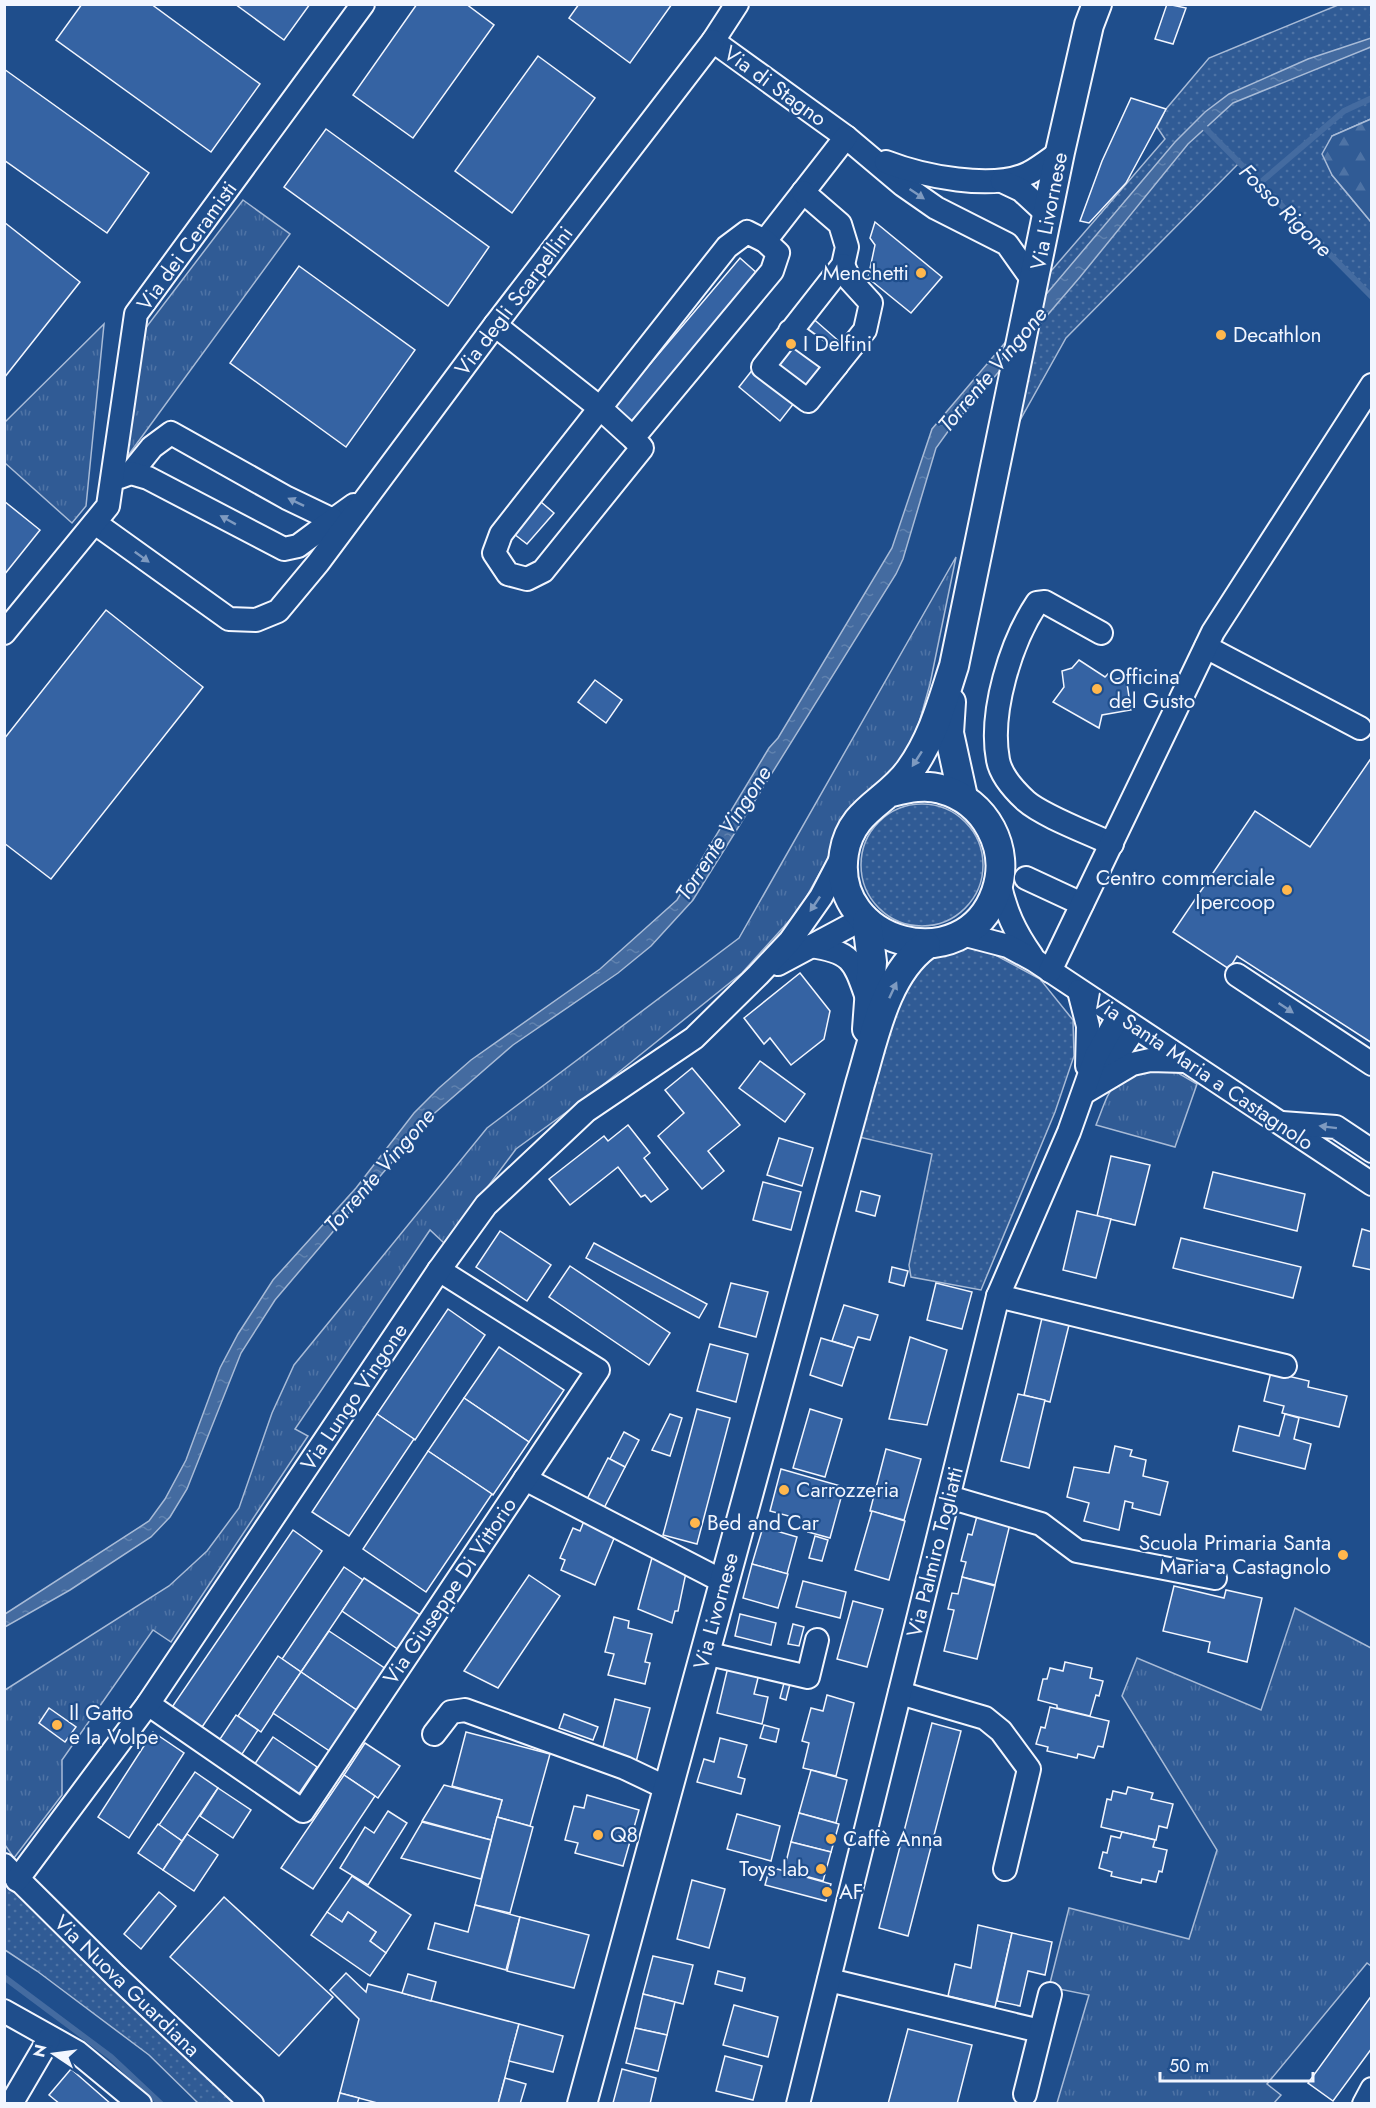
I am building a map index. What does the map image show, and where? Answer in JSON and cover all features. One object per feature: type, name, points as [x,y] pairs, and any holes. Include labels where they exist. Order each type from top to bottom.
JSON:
[{"type":"main road","name":"Via Livornese","points":[[892,792],[921,754],[935,726],[954,666],[1009,410],[1060,152],[1089,25],[1098,4]]},
{"type":"main road","name":"Via Livornese","points":[[954,666],[949,733],[963,797]]},
{"type":"main road","name":"Via Livornese","points":[[582,2103],[878,1025],[893,989],[912,955],[926,945],[962,934],[979,920],[1013,880],[1001,857],[994,833],[981,813],[963,797],[940,788],[916,786],[892,792],[869,806],[853,828],[844,853],[844,878],[849,894],[867,922],[882,934],[900,941],[926,945]]},
{"type":"main road","name":"Via Livornese","points":[[860,1084],[872,962],[867,922]]},
{"type":"street","name":"Via dei Ceramisti","points":[[4,633],[108,506],[122,477],[136,314],[363,4]]},
{"type":"street","name":"Via di Stagno","points":[[737,4],[713,41],[846,137],[903,185],[936,208],[1006,244],[1032,294]]},
{"type":"street","name":"Via degli Scarpellini","points":[[95,523],[229,619],[256,620],[278,611],[318,563],[495,325],[713,41]]},
{"type":"street","points":[[765,241],[846,137]]},
{"type":"street","name":"Via di Stagno","points":[[1002,181],[1028,174],[1060,152]]},
{"type":"street","name":"Via di Stagno","points":[[872,157],[914,173],[1002,181],[1022,190],[1048,215]]},
{"type":"street","points":[[803,192],[840,224],[847,247],[843,266],[763,367],[808,401],[865,330],[871,303],[850,280],[843,266]]},
{"type":"street","points":[[495,325],[600,408],[642,448],[543,571],[527,579],[508,574],[494,553],[501,534],[600,408],[728,247],[747,232],[765,241],[778,253],[772,271],[633,438]]},
{"type":"street","points":[[790,331],[837,365]]},
{"type":"street","points":[[1042,965],[1082,904],[1206,647],[1371,385]]},
{"type":"street","points":[[122,477],[152,447],[171,433],[287,498],[333,520]]},
{"type":"street","points":[[122,477],[148,477],[284,549],[298,546],[365,498]]},
{"type":"street","points":[[1101,633],[1045,602],[1037,603],[1016,641],[1007,670],[997,723],[997,747],[1002,772],[1028,803],[1112,844]]},
{"type":"street","points":[[1206,647],[1360,728]]},
{"type":"street","name":"Via Lungo Vingone","points":[[10,1873],[148,1704],[439,1270],[486,1205],[586,1111],[694,1038],[790,941],[821,897],[844,853]]},
{"type":"street","points":[[1013,880],[1082,904]]},
{"type":"street","name":"Via Santa Maria a Castagnolo","points":[[1013,880],[1005,909],[1015,932],[1042,965]]},
{"type":"street","name":"Via Lungo Vingone","points":[[758,975],[851,925],[867,922]]},
{"type":"street","name":"Via Santa Maria a Castagnolo","points":[[962,934],[1008,946],[1042,965],[1371,1184]]},
{"type":"street","points":[[811,946],[833,950],[847,956],[856,967],[869,1006]]},
{"type":"street","points":[[1237,975],[1371,1064]]},
{"type":"street","points":[[1079,991],[1089,1039],[1085,1092]]},
{"type":"street","name":"Via Palmiro Togliatti","points":[[798,2103],[999,1296],[1085,1092],[1096,1056],[1127,1022]]},
{"type":"street","points":[[1085,1092],[1132,1064],[1150,1060],[1185,1061]]},
{"type":"street","points":[[1278,1122],[1299,1126],[1336,1127],[1371,1151]]},
{"type":"street","name":"Via Giuseppe Di Vittorio","points":[[148,1704],[303,1811],[598,1370],[439,1270]]},
{"type":"street","points":[[999,1296],[1285,1366]]},
{"type":"street","points":[[525,1479],[724,1582]]},
{"type":"street","points":[[949,1497],[1041,1524],[1077,1551],[1215,1578]]},
{"type":"street","points":[[705,1653],[808,1677],[817,1640]]},
{"type":"street","points":[[900,1693],[985,1718],[1001,1731],[1029,1769],[1005,1869]]},
{"type":"street","points":[[434,1734],[451,1712],[465,1710],[626,1768],[667,1788]]},
{"type":"street","name":"Via Nuova Guardiana","points":[[10,1873],[252,2103]]},
{"type":"street","points":[[829,1980],[1040,2031]]},
{"type":"street","points":[[1025,2094],[1050,1994]]},
{"type":"street","points":[[4,2011],[49,2039],[77,2052],[140,2103]]},
{"type":"street","points":[[11,2103],[49,2039]]},
{"type":"street","points":[[1364,2103],[1371,2089]]},
{"type":"green space","points":[[1338,5],[1371,5],[1371,119],[1332,136],[1332,175],[1371,222],[1371,295],[1240,162],[1066,338],[995,465],[1032,293],[1165,139],[1157,127],[1166,109],[1209,58]]},
{"type":"green space","points":[[1371,119],[1371,222],[1332,175],[1322,154],[1332,136]]},
{"type":"green space","points":[[243,200],[290,234],[116,472],[135,342]]},
{"type":"green space","points":[[104,324],[86,506],[72,523],[5,463],[5,422]]},
{"type":"green space","points":[[956,557],[930,684],[914,741],[831,853],[799,910],[742,973],[594,1092],[516,1149],[445,1244],[430,1230],[295,1429],[308,1436],[171,1642],[153,1630],[62,1760],[62,1795],[14,1858],[5,1845],[5,1690],[169,1586],[207,1551],[239,1508],[272,1413],[294,1365],[487,1128],[739,938]]},
{"type":"green space","points":[[922,804],[946,808],[965,822],[979,841],[983,865],[979,889],[965,908],[946,922],[922,926],[898,922],[879,908],[865,889],[861,865],[865,841],[879,822],[898,808]]},
{"type":"green space","points":[[969,947],[986,950],[1040,979],[1073,1020],[1074,1056],[1055,1112],[981,1290],[911,1277],[909,1265],[932,1154],[859,1137],[896,1005],[926,958]]},
{"type":"green space","points":[[1151,1068],[1173,1070],[1197,1084],[1175,1147],[1096,1125],[1113,1087],[1119,1081],[1137,1072]]},
{"type":"green space","points":[[1295,1608],[1371,1648],[1371,1966],[1367,1963],[1267,2084],[1281,2095],[1274,2103],[1057,2103],[1089,1995],[1049,1987],[1069,1908],[1189,1939],[1217,1850],[1122,1696],[1137,1658],[1261,1710]]},
{"type":"green space","points":[[4,1881],[176,2033],[247,2103],[198,2103],[149,2055],[37,1971],[5,1950]]},
{"type":"water","name":"Torrente Vingone","points":[[1371,38],[1371,47],[1233,103],[1188,144],[936,448],[903,559],[896,574],[693,900],[651,946],[618,973],[513,1045],[429,1118],[275,1300],[241,1353],[187,1489],[170,1517],[151,1537],[70,1590],[5,1627],[5,1614],[149,1521],[165,1499],[186,1460],[220,1368],[238,1334],[273,1280],[356,1188],[414,1113],[471,1060],[600,969],[677,900],[892,548],[932,429],[1175,142],[1205,112],[1229,94],[1308,59]]},
{"type":"building","points":[[82,4],[151,4],[260,84],[211,152],[56,40]]},
{"type":"building","points":[[235,4],[310,4],[284,40]]},
{"type":"building","points":[[417,4],[466,4],[494,25],[413,138],[353,95]]},
{"type":"building","points":[[579,4],[672,4],[630,63],[569,18]]},
{"type":"building","points":[[1167,4],[1186,8],[1173,44],[1155,39]]},
{"type":"building","points":[[538,56],[595,98],[512,213],[455,171]]},
{"type":"building","points":[[4,69],[149,173],[107,233],[4,160]]},
{"type":"building","points":[[1131,98],[1166,109],[1126,183],[1089,223],[1080,221],[1102,161]]},
{"type":"building","points":[[326,129],[489,247],[448,306],[284,187]]},
{"type":"building","points":[[4,222],[80,282],[4,378]]},
{"type":"building","points":[[875,222],[942,277],[911,313],[868,278],[875,245],[870,238]]},
{"type":"building","points":[[740,258],[758,274],[618,439],[600,423]]},
{"type":"building","points":[[299,266],[415,350],[346,447],[230,363]]},
{"type":"building","points":[[801,308],[841,343],[780,421],[739,387]]},
{"type":"building","points":[[4,501],[40,530],[4,575]]},
{"type":"building","points":[[541,502],[554,513],[527,544],[514,534]]},
{"type":"building","points":[[106,610],[203,687],[51,879],[4,843],[4,739]]},
{"type":"building","points":[[1079,660],[1105,677],[1108,674],[1112,680],[1126,677],[1131,710],[1102,715],[1099,728],[1053,702],[1064,687],[1062,671],[1072,668]]},
{"type":"building","points":[[595,680],[622,700],[606,723],[578,702]]},
{"type":"building","name":"Centro commerciale Ipercoop","points":[[1372,757],[1372,1043],[1237,956],[1229,969],[1173,932],[1255,811],[1310,847]]},
{"type":"building","points":[[800,973],[830,1011],[824,1039],[791,1065],[770,1038],[764,1044],[744,1018]]},
{"type":"building","points":[[760,1061],[805,1094],[785,1122],[739,1088]]},
{"type":"building","points":[[692,1068],[740,1125],[708,1151],[724,1171],[702,1189],[658,1136],[684,1113],[665,1090]]},
{"type":"building","points":[[628,1125],[650,1153],[644,1158],[668,1189],[651,1202],[645,1195],[641,1197],[618,1167],[570,1205],[549,1179],[604,1136],[608,1141]]},
{"type":"building","points":[[779,1138],[813,1148],[802,1186],[767,1175]]},
{"type":"building","points":[[1111,1156],[1150,1165],[1135,1225],[1097,1216]]},
{"type":"building","points":[[1213,1172],[1305,1194],[1297,1231],[1204,1208]]},
{"type":"building","points":[[763,1182],[801,1192],[791,1230],[753,1220]]},
{"type":"building","points":[[861,1191],[880,1196],[875,1216],[856,1211]]},
{"type":"building","points":[[1077,1211],[1111,1219],[1096,1278],[1063,1270]]},
{"type":"building","points":[[1362,1229],[1372,1232],[1372,1270],[1353,1266]]},
{"type":"building","points":[[500,1231],[551,1265],[527,1301],[476,1267]]},
{"type":"building","points":[[1181,1238],[1301,1267],[1293,1298],[1173,1268]]},
{"type":"building","points":[[594,1243],[707,1304],[699,1318],[586,1258]]},
{"type":"building","points":[[570,1266],[670,1333],[649,1365],[549,1297]]},
{"type":"building","points":[[892,1267],[908,1271],[904,1286],[889,1282]]},
{"type":"building","points":[[731,1283],[768,1292],[756,1337],[719,1327]]},
{"type":"building","points":[[936,1283],[972,1292],[962,1329],[927,1320]]},
{"type":"building","points":[[844,1305],[878,1315],[870,1340],[858,1337],[854,1348],[832,1341]]},
{"type":"building","points":[[448,1309],[485,1335],[415,1440],[377,1414]]},
{"type":"building","points":[[1042,1318],[1069,1325],[1050,1402],[1024,1395]]},
{"type":"building","points":[[910,1337],[947,1350],[927,1425],[889,1419]]},
{"type":"building","points":[[821,1338],[854,1348],[842,1386],[810,1375]]},
{"type":"building","points":[[710,1344],[748,1354],[736,1402],[697,1391]]},
{"type":"building","points":[[499,1347],[564,1390],[529,1442],[464,1398]]},
{"type":"building","points":[[1271,1372],[1309,1381],[1308,1387],[1347,1396],[1339,1427],[1282,1413],[1284,1406],[1264,1401]]},
{"type":"building","points":[[1018,1394],[1045,1400],[1029,1468],[1001,1461]]},
{"type":"building","points":[[464,1398],[529,1442],[493,1495],[428,1451]]},
{"type":"building","points":[[697,1409],[730,1418],[697,1544],[663,1535]]},
{"type":"building","points":[[810,1409],[842,1419],[825,1477],[793,1468]]},
{"type":"building","points":[[377,1414],[414,1439],[349,1536],[312,1512]]},
{"type":"building","points":[[670,1414],[682,1418],[670,1456],[652,1450]]},
{"type":"building","points":[[1285,1414],[1299,1418],[1294,1439],[1311,1444],[1305,1469],[1233,1451],[1239,1426],[1279,1436]]},
{"type":"building","points":[[624,1432],[639,1440],[625,1467],[610,1459]]},
{"type":"building","points":[[1115,1446],[1132,1450],[1130,1456],[1146,1460],[1143,1476],[1168,1482],[1160,1515],[1132,1508],[1133,1503],[1125,1501],[1119,1530],[1084,1521],[1089,1503],[1067,1497],[1074,1467],[1109,1473]]},
{"type":"building","points":[[886,1449],[921,1459],[904,1520],[870,1511]]},
{"type":"building","points":[[428,1451],[492,1494],[426,1592],[363,1549]]},
{"type":"building","points":[[608,1458],[625,1467],[601,1514],[584,1505]]},
{"type":"building","points":[[781,1469],[844,1487],[830,1538],[808,1532],[811,1522],[770,1511]]},
{"type":"building","points":[[872,1511],[905,1521],[889,1580],[855,1570]]},
{"type":"building","points":[[977,1516],[1010,1524],[995,1585],[962,1577],[966,1562],[961,1561],[968,1534],[972,1535]]},
{"type":"building","points":[[584,1521],[617,1531],[595,1585],[561,1570],[565,1560],[560,1558],[573,1528],[580,1531]]},
{"type":"building","points":[[763,1527],[797,1537],[787,1574],[752,1564]]},
{"type":"building","points":[[293,1530],[322,1551],[198,1733],[168,1713]]},
{"type":"building","points":[[815,1536],[828,1540],[822,1561],[809,1558]]},
{"type":"building","points":[[653,1554],[687,1568],[678,1611],[675,1611],[672,1623],[638,1609]]},
{"type":"building","points":[[752,1564],[788,1574],[778,1608],[743,1598]]},
{"type":"building","points":[[344,1567],[363,1580],[301,1672],[282,1659]]},
{"type":"building","points":[[529,1575],[560,1596],[498,1688],[464,1671]]},
{"type":"building","points":[[962,1577],[995,1586],[977,1659],[944,1651],[954,1610],[948,1609],[952,1593],[958,1594]]},
{"type":"building","points":[[364,1578],[422,1616],[399,1650],[342,1611]]},
{"type":"building","points":[[803,1581],[846,1592],[840,1618],[796,1607]]},
{"type":"building","points":[[1174,1586],[1224,1598],[1226,1590],[1262,1598],[1247,1662],[1208,1652],[1210,1642],[1163,1631]]},
{"type":"building","points":[[853,1601],[883,1609],[867,1667],[837,1659]]},
{"type":"building","points":[[740,1614],[776,1623],[771,1645],[735,1636]]},
{"type":"building","points":[[614,1617],[629,1621],[628,1628],[652,1634],[645,1662],[650,1663],[645,1684],[608,1675],[614,1654],[605,1652]]},
{"type":"building","points":[[793,1624],[804,1627],[799,1646],[788,1644]]},
{"type":"building","points":[[329,1631],[386,1669],[358,1711],[301,1672]]},
{"type":"building","points":[[278,1656],[301,1672],[261,1732],[238,1716]]},
{"type":"building","points":[[1065,1662],[1092,1668],[1090,1678],[1103,1681],[1090,1716],[1057,1708],[1057,1705],[1038,1700],[1043,1679],[1047,1679],[1050,1668],[1063,1671]]},
{"type":"building","points":[[728,1667],[759,1674],[754,1694],[768,1697],[762,1724],[717,1713]]},
{"type":"building","points":[[301,1672],[358,1711],[331,1752],[273,1713]]},
{"type":"building","points":[[784,1683],[790,1684],[786,1700],[780,1698]]},
{"type":"building","points":[[827,1695],[854,1703],[836,1776],[803,1768],[809,1743],[802,1741],[811,1708],[823,1711]]},
{"type":"building","points":[[615,1699],[650,1708],[636,1762],[603,1747]]},
{"type":"building","points":[[1050,1707],[1109,1721],[1103,1747],[1098,1746],[1094,1758],[1078,1754],[1077,1758],[1047,1751],[1048,1747],[1036,1744],[1041,1727],[1045,1728]]},
{"type":"building","name":"Il Gatto e la Volpe","points":[[49,1708],[76,1727],[65,1742],[39,1723]]},
{"type":"building","points":[[564,1714],[598,1727],[593,1740],[559,1728]]},
{"type":"building","points":[[236,1715],[258,1730],[238,1760],[216,1745]]},
{"type":"building","points":[[932,1723],[961,1731],[908,1936],[879,1928]]},
{"type":"building","points":[[764,1725],[779,1729],[776,1742],[760,1738]]},
{"type":"building","points":[[153,1732],[184,1753],[129,1838],[98,1817]]},
{"type":"building","points":[[466,1732],[550,1754],[530,1826],[497,1817],[502,1800],[452,1786]]},
{"type":"building","points":[[273,1737],[317,1767],[294,1801],[250,1771]]},
{"type":"building","points":[[720,1738],[747,1745],[738,1777],[745,1779],[741,1794],[697,1782],[704,1759],[714,1762]]},
{"type":"building","points":[[365,1743],[400,1766],[378,1798],[344,1775]]},
{"type":"building","points":[[811,1770],[847,1780],[836,1823],[799,1813]]},
{"type":"building","points":[[195,1772],[218,1788],[182,1841],[159,1825]]},
{"type":"building","points":[[344,1775],[375,1796],[313,1889],[281,1868]]},
{"type":"building","points":[[444,1785],[502,1800],[491,1840],[422,1821]]},
{"type":"building","points":[[1128,1787],[1153,1793],[1151,1799],[1173,1804],[1167,1828],[1159,1826],[1156,1840],[1101,1827],[1107,1799],[1111,1800],[1113,1791],[1126,1794]]},
{"type":"building","points":[[218,1788],[251,1810],[233,1838],[200,1816]]},
{"type":"building","points":[[587,1795],[639,1810],[623,1866],[575,1853],[578,1843],[565,1840],[574,1806],[584,1808]]},
{"type":"building","points":[[388,1811],[407,1823],[368,1885],[340,1868],[365,1827],[374,1833]]},
{"type":"building","points":[[799,1813],[839,1824],[831,1852],[791,1842]]},
{"type":"building","points":[[737,1814],[780,1826],[771,1861],[727,1849]]},
{"type":"building","points":[[497,1817],[533,1827],[510,1913],[475,1905]]},
{"type":"building","points":[[422,1822],[491,1840],[481,1879],[401,1858]]},
{"type":"building","points":[[158,1824],[182,1841],[163,1870],[138,1853]]},
{"type":"building","points":[[1122,1832],[1155,1840],[1153,1847],[1167,1850],[1162,1872],[1159,1871],[1156,1882],[1142,1879],[1141,1883],[1111,1876],[1112,1872],[1099,1868],[1103,1852],[1107,1853],[1111,1836],[1120,1838]]},
{"type":"building","points":[[187,1834],[218,1855],[194,1891],[163,1870]]},
{"type":"building","points":[[791,1842],[831,1852],[823,1881],[784,1870]]},
{"type":"building","points":[[770,1867],[831,1884],[826,1901],[765,1885]]},
{"type":"building","points":[[352,1876],[411,1915],[386,1953],[370,1941],[376,1932],[348,1912],[342,1922],[327,1912]]},
{"type":"building","points":[[692,1880],[725,1889],[709,1948],[677,1939]]},
{"type":"building","points":[[159,1892],[176,1906],[141,1949],[124,1934]]},
{"type":"building","points":[[224,1897],[333,1997],[279,2056],[170,1957]]},
{"type":"building","points":[[475,1905],[520,1917],[506,1970],[428,1949],[435,1923],[468,1932]]},
{"type":"building","points":[[327,1912],[342,1922],[348,1912],[376,1932],[370,1941],[386,1953],[370,1976],[311,1935]]},
{"type":"building","points":[[520,1917],[589,1935],[574,1988],[507,1971]]},
{"type":"building","points":[[978,1925],[1012,1933],[995,2007],[948,1996],[955,1964],[971,1968]]},
{"type":"building","points":[[1012,1933],[1052,1942],[1045,1975],[1028,1971],[1020,2006],[997,2001]]},
{"type":"building","points":[[653,1956],[693,1965],[683,2004],[643,1994]]},
{"type":"building","points":[[718,1971],[745,1978],[742,1991],[715,1984]]},
{"type":"building","points":[[346,1973],[366,1992],[368,1984],[519,2024],[498,2104],[381,2104],[340,2093],[359,2019],[330,1990]]},
{"type":"building","points":[[408,1974],[436,1982],[431,2001],[402,1993]]},
{"type":"building","points":[[643,1994],[675,2002],[667,2035],[635,2028]]},
{"type":"building","points":[[1372,1995],[1372,2048],[1333,2101],[1308,2083]]},
{"type":"building","points":[[734,2005],[778,2017],[768,2057],[723,2045]]},
{"type":"building","points":[[519,2024],[563,2036],[553,2072],[509,2061]]},
{"type":"building","points":[[635,2028],[667,2035],[658,2071],[626,2063]]},
{"type":"building","points":[[908,2029],[972,2045],[957,2104],[888,2104]]},
{"type":"building","points":[[725,2056],[762,2066],[753,2100],[716,2091]]},
{"type":"building","points":[[71,2069],[111,2104],[60,2104],[49,2095]]},
{"type":"building","points":[[622,2069],[656,2078],[650,2104],[613,2103]]},
{"type":"building","points":[[505,2078],[526,2084],[520,2104],[498,2104]]},
{"type":"building","points":[[340,2093],[359,2098],[357,2104],[337,2104]]},
{"type":"waterway","points":[[1261,182],[1344,111],[1372,98]]},
{"type":"waterway","name":"Fosso Rigone","points":[[1201,124],[1372,297]]},
{"type":"waterway","points":[[4,1977],[111,2057],[161,2104]]},
{"type":"place","name":"Menchetti","points":[[921,273]]},
{"type":"place","name":"Decathlon","points":[[1221,335]]},
{"type":"place","name":"I Delfini","points":[[791,344]]},
{"type":"place","name":"Officina del Gusto","points":[[1097,689]]},
{"type":"place","name":"Centro commerciale Ipercoop","points":[[1287,890]]},
{"type":"place","name":"Carrozzeria","points":[[784,1490]]},
{"type":"place","name":"Bed and Car","points":[[695,1523]]},
{"type":"place","name":"Scuola Primaria Santa Maria a Castagnolo","points":[[1343,1555]]},
{"type":"place","name":"Il Gatto e la Volpe","points":[[57,1725]]},
{"type":"place","name":"Q8","points":[[598,1835]]},
{"type":"place","name":"Caffè Anna","points":[[831,1839]]},
{"type":"place","name":"Toys lab","points":[[821,1869]]},
{"type":"place","name":"AF","points":[[827,1892]]}]
